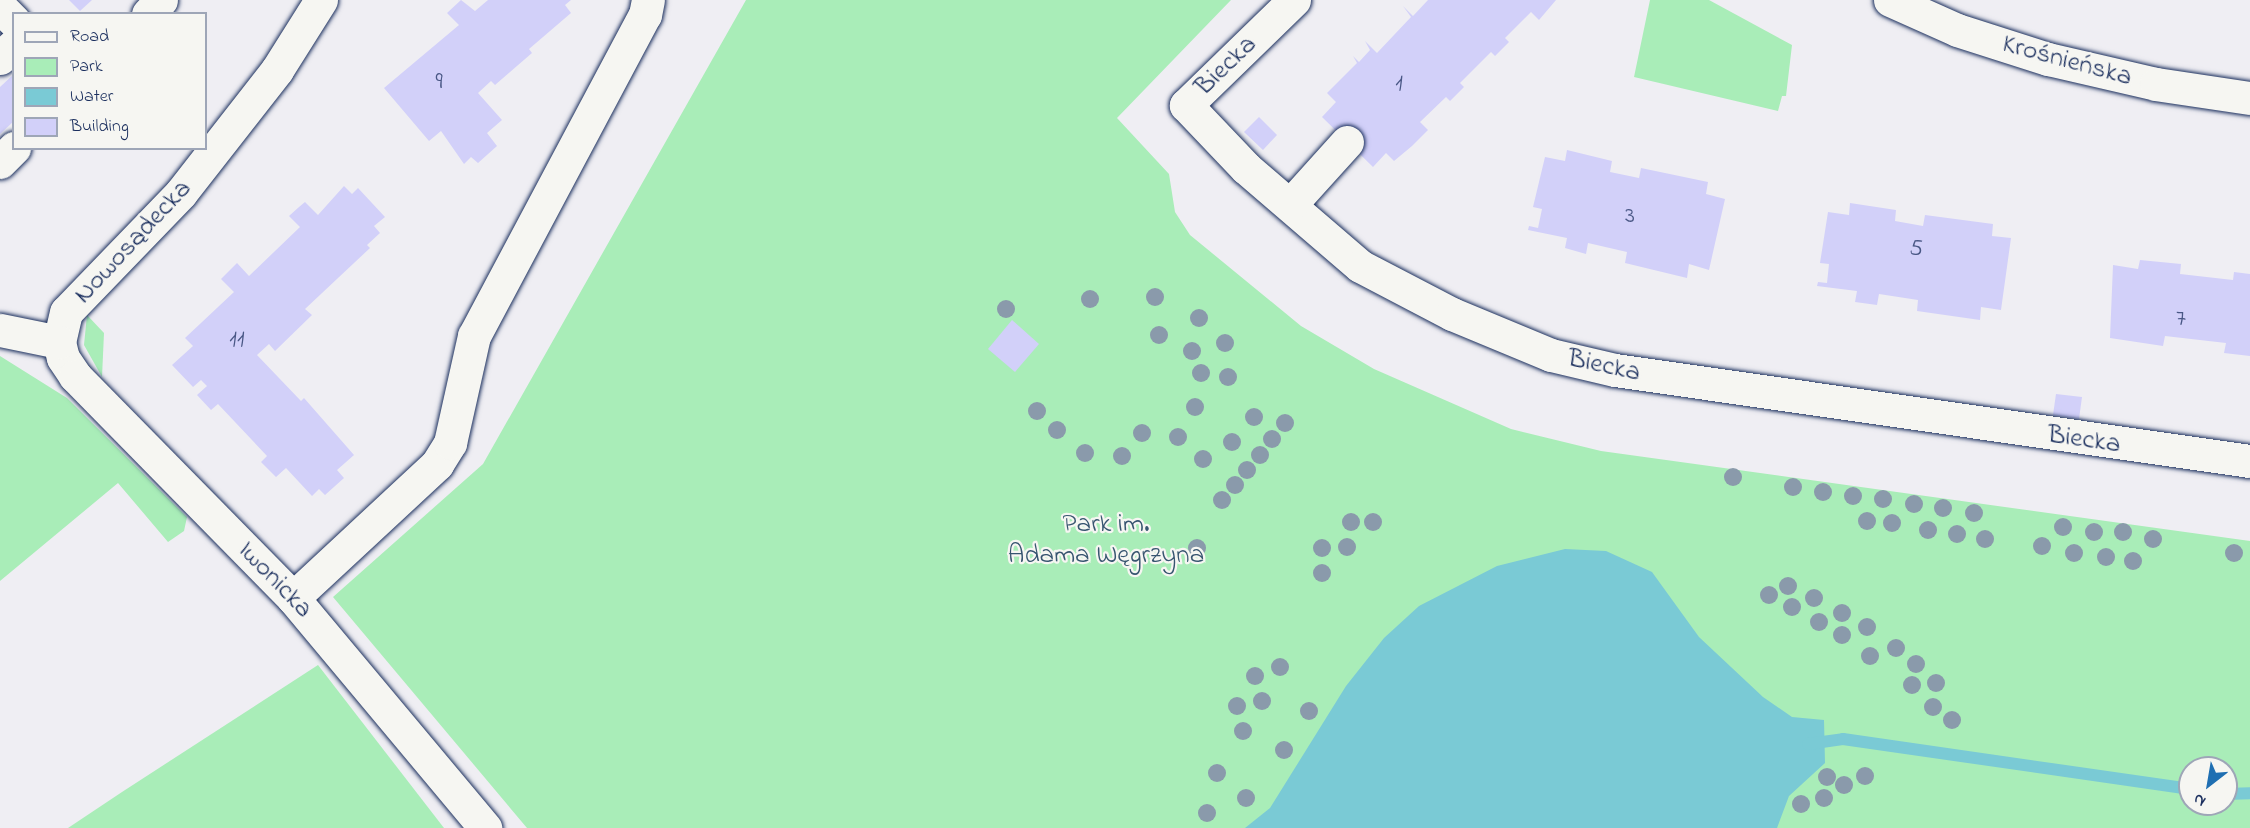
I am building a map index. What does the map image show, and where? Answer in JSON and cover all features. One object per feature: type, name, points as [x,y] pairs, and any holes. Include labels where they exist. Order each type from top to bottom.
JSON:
[{"type":"street","points":[[150,12],[161,0]]},
{"type":"street","name":"Nowosądecka","points":[[59,342],[66,312],[181,193],[266,86],[321,0]]},
{"type":"street","points":[[293,598],[437,464],[450,443],[474,336],[645,15],[648,0]]},
{"type":"street","name":"Biecka","points":[[1294,0],[1186,105],[1246,168],[1360,266],[1452,314],[1551,355],[1615,370],[2250,461]]},
{"type":"street","name":"Krośnieńska","points":[[1890,0],[1957,30],[2048,59],[2156,84],[2250,98]]},
{"type":"street","points":[[0,7],[12,19]]},
{"type":"street","points":[[0,58],[12,47]]},
{"type":"street","points":[[1290,205],[1347,142]]},
{"type":"street","points":[[0,162],[12,150]]},
{"type":"street","points":[[0,330],[23,337],[59,342]]},
{"type":"street","name":"Iwonicka","points":[[59,342],[63,358],[75,376],[293,598],[485,828]]},
{"type":"green space","name":"Park im. Adama Węgrzyna","points":[[746,0],[1231,0],[1117,118],[1169,174],[1175,212],[1190,235],[1301,326],[1374,369],[1511,429],[1601,451],[2250,541],[2250,828],[527,828],[333,597],[483,464]]},
{"type":"green space","points":[[1650,0],[1709,0],[1792,45],[1786,96],[1782,96],[1778,111],[1634,77]]},
{"type":"green space","points":[[87,315],[104,333],[102,377],[84,345]]},
{"type":"green space","points":[[0,356],[67,398],[187,517],[184,531],[168,542],[118,483],[0,581]]},
{"type":"green space","points":[[318,665],[444,828],[68,828],[122,792]]},
{"type":"water","points":[[1565,549],[1606,551],[1652,572],[1699,637],[1763,697],[1792,717],[1824,720],[1825,763],[1789,796],[1777,828],[1245,828],[1270,808],[1346,686],[1384,638],[1419,606],[1497,566]]},
{"type":"building","points":[[69,0],[92,0],[80,11]]},
{"type":"building","points":[[461,0],[475,11],[488,0],[571,0],[565,5],[571,13],[529,49],[532,53],[495,85],[491,81],[478,93],[502,120],[487,133],[497,146],[478,163],[471,157],[464,164],[441,131],[429,141],[384,88],[459,25],[447,13]]},
{"type":"building","points":[[1428,0],[1556,0],[1539,20],[1531,12],[1505,38],[1509,42],[1495,56],[1491,52],[1460,83],[1464,87],[1450,101],[1446,97],[1420,122],[1428,130],[1412,146],[1394,161],[1386,153],[1373,167],[1322,117],[1336,102],[1327,93],[1357,63],[1353,56],[1359,62],[1370,50],[1365,41],[1377,53],[1411,17],[1403,6],[1413,16]]},
{"type":"building","points":[[12,76],[12,123],[0,134],[0,87]]},
{"type":"building","points":[[1259,117],[1277,135],[1263,150],[1244,132]]},
{"type":"building","points":[[1567,150],[1612,161],[1610,172],[1639,178],[1641,168],[1708,182],[1706,194],[1725,199],[1709,270],[1689,264],[1687,278],[1625,263],[1627,252],[1588,243],[1586,254],[1565,248],[1567,238],[1528,230],[1529,226],[1538,228],[1542,209],[1533,207],[1545,157],[1565,161]]},
{"type":"building","points":[[344,186],[352,194],[358,188],[385,217],[374,226],[380,233],[367,245],[370,248],[305,309],[312,315],[275,351],[269,344],[257,355],[301,401],[304,398],[354,455],[337,470],[344,478],[325,495],[319,489],[312,496],[286,468],[276,477],[261,462],[267,456],[218,404],[211,410],[197,395],[207,386],[201,380],[193,387],[172,365],[193,346],[185,338],[234,292],[221,279],[237,263],[249,276],[300,227],[289,216],[305,202],[318,215]]},
{"type":"building","points":[[1850,203],[1896,210],[1895,221],[1923,226],[1925,215],[1993,224],[1992,236],[2011,238],[2001,310],[1981,307],[1980,320],[1917,311],[1918,300],[1879,294],[1877,305],[1855,302],[1857,291],[1817,286],[1818,282],[1827,283],[1829,264],[1820,263],[1828,212],[1849,215]]},
{"type":"building","points":[[2140,260],[2181,264],[2180,274],[2233,280],[2234,272],[2250,274],[2250,356],[2224,353],[2226,343],[2165,336],[2163,346],[2110,338],[2113,265],[2138,269]]},
{"type":"building","points":[[1012,320],[1039,344],[1015,372],[988,349]]},
{"type":"building","points":[[2056,394],[2082,397],[2079,419],[2053,415]]},
{"type":"waterway","points":[[1808,744],[1843,739],[2178,787]]},
{"type":"waterway","points":[[2238,794],[2250,793]]}]
